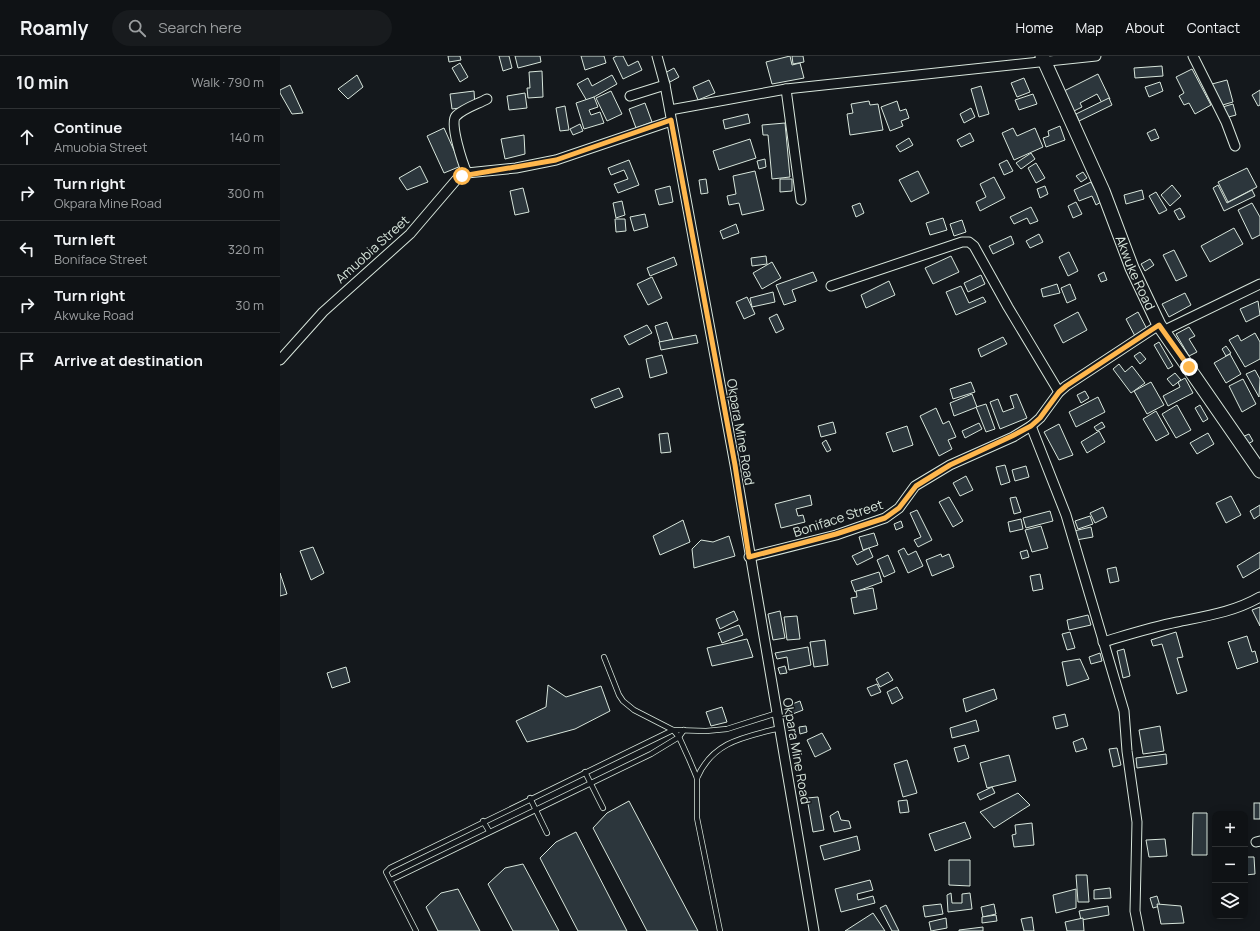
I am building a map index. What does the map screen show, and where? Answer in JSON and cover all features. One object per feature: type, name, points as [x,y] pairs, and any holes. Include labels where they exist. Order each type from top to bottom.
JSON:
[{"type":"main road","name":"Akwuke Road","points":[[1043,59],[1103,191],[1132,268],[1161,328],[1260,471]]},
{"type":"street","name":"Okpara Mine Road","points":[[658,56],[670,110],[735,465],[749,557],[780,728],[814,931]]},
{"type":"street","points":[[670,110],[786,89],[1043,59],[1096,56]]},
{"type":"street","points":[[1193,56],[1226,122],[1235,146]]},
{"type":"street","points":[[630,96],[665,85]]},
{"type":"street","points":[[786,89],[801,200]]},
{"type":"street","points":[[467,174],[463,164],[453,122],[457,115],[487,99]]},
{"type":"street","name":"Amuobia Street","points":[[280,360],[323,312],[410,234],[457,179],[467,174],[516,168],[556,160],[671,120]]},
{"type":"street","points":[[831,286],[962,242],[969,242],[974,246],[1008,308],[1059,392]]},
{"type":"street","name":"Boniface Street","points":[[749,557],[836,534],[885,518],[899,508],[916,486],[950,465],[1031,426],[1040,418],[1059,392],[1161,328],[1260,284]]},
{"type":"street","points":[[1031,426],[1066,515],[1124,711],[1127,751],[1137,822],[1135,911],[1139,931]]},
{"type":"street","points":[[1103,642],[1170,624],[1217,614],[1242,606],[1260,597]]},
{"type":"lane","points":[[604,657],[619,695],[634,710],[673,730],[679,737],[697,778],[697,818],[720,931]]},
{"type":"lane","points":[[416,931],[386,872],[388,869],[530,798],[673,730],[726,729],[777,713]]},
{"type":"lane","points":[[697,778],[701,769],[720,748],[741,738],[780,728]]},
{"type":"lane","points":[[390,880],[651,754],[679,737],[684,730]]},
{"type":"lane","points":[[585,772],[603,808]]},
{"type":"lane","points":[[530,798],[547,833]]},
{"type":"lane","points":[[483,821],[489,831]]},
{"type":"lane","points":[[423,852],[427,861]]},
{"type":"building","points":[[448,56],[460,56],[461,60],[449,62]]},
{"type":"building","points":[[499,56],[509,56],[512,68],[503,71]]},
{"type":"building","points":[[515,56],[540,56],[541,62],[518,68]]},
{"type":"building","points":[[581,56],[604,56],[606,63],[585,70]]},
{"type":"building","points":[[623,56],[628,66],[638,61],[642,70],[623,79],[613,58]]},
{"type":"building","points":[[790,56],[792,65],[800,63],[804,78],[772,84],[766,62]]},
{"type":"building","points":[[792,56],[803,56],[804,62],[793,64]]},
{"type":"building","points":[[460,63],[468,77],[460,82],[452,68]]},
{"type":"building","points":[[1162,66],[1163,76],[1135,78],[1134,68]]},
{"type":"building","points":[[674,68],[679,77],[670,82],[665,73]]},
{"type":"building","points":[[1192,69],[1211,105],[1195,114],[1189,103],[1184,105],[1179,96],[1184,93],[1176,77]]},
{"type":"building","points":[[542,71],[543,97],[528,98],[527,88],[530,88],[529,72]]},
{"type":"building","points":[[1098,74],[1110,99],[1102,103],[1097,94],[1080,103],[1082,107],[1074,111],[1064,91]]},
{"type":"building","points":[[357,75],[363,87],[348,99],[338,89]]},
{"type":"building","points":[[612,75],[617,84],[587,101],[577,84],[588,78],[592,86]]},
{"type":"building","points":[[1024,78],[1030,92],[1017,97],[1011,83]]},
{"type":"building","points":[[709,80],[715,93],[698,100],[693,87]]},
{"type":"building","points":[[1227,80],[1233,102],[1219,106],[1212,84]]},
{"type":"building","points":[[1160,82],[1163,91],[1149,97],[1145,87]]},
{"type":"building","points":[[290,85],[303,113],[292,114],[280,93],[280,90]]},
{"type":"building","points":[[981,86],[989,114],[979,117],[971,89]]},
{"type":"building","points":[[1260,90],[1260,105],[1258,106],[1252,95]]},
{"type":"building","points":[[474,91],[475,106],[452,109],[450,94]]},
{"type":"building","points":[[611,91],[622,114],[607,121],[596,98]]},
{"type":"building","points":[[525,93],[527,108],[509,110],[507,96]]},
{"type":"building","points":[[1033,94],[1037,104],[1019,110],[1015,100]]},
{"type":"building","points":[[594,97],[598,107],[589,110],[591,115],[600,112],[604,123],[584,129],[576,103]]},
{"type":"building","points":[[1109,98],[1112,105],[1079,121],[1076,114]]},
{"type":"building","points":[[869,101],[870,105],[878,104],[883,130],[850,135],[847,114],[853,113],[851,104]]},
{"type":"building","points":[[897,101],[900,111],[906,109],[909,118],[901,121],[903,126],[890,131],[881,107]]},
{"type":"building","points":[[645,103],[652,122],[636,128],[629,109]]},
{"type":"building","points":[[1233,104],[1236,115],[1221,119],[1219,108]]},
{"type":"building","points":[[565,106],[569,130],[560,131],[556,108]]},
{"type":"building","points":[[971,108],[975,117],[964,123],[960,114]]},
{"type":"building","points":[[748,114],[750,123],[725,129],[723,120]]},
{"type":"building","points":[[785,123],[790,177],[772,179],[768,135],[763,135],[762,125]]},
{"type":"building","points":[[580,124],[583,131],[573,135],[570,129]]},
{"type":"building","points":[[1060,126],[1065,140],[1046,147],[1043,138],[1049,136],[1048,131]]},
{"type":"building","points":[[444,128],[461,166],[444,173],[427,136]]},
{"type":"building","points":[[1013,128],[1017,136],[1035,128],[1043,147],[1014,160],[1002,133]]},
{"type":"building","points":[[1155,129],[1159,138],[1151,141],[1147,133]]},
{"type":"building","points":[[970,133],[974,141],[961,147],[957,140]]},
{"type":"building","points":[[524,135],[525,154],[505,159],[501,139]]},
{"type":"building","points":[[909,138],[913,145],[900,152],[896,146]]},
{"type":"building","points":[[750,139],[756,158],[719,170],[713,151]]},
{"type":"building","points":[[1031,153],[1035,159],[1021,169],[1016,163]]},
{"type":"building","points":[[765,159],[766,167],[759,169],[757,161]]},
{"type":"building","points":[[629,160],[639,185],[618,193],[614,184],[628,179],[624,170],[611,175],[608,168]]},
{"type":"building","points":[[1007,160],[1013,171],[1004,175],[999,164]]},
{"type":"building","points":[[1036,163],[1045,178],[1036,183],[1028,168]]},
{"type":"building","points":[[420,166],[428,182],[407,190],[399,178]]},
{"type":"building","points":[[1247,168],[1257,187],[1228,202],[1218,182]]},
{"type":"building","points":[[755,171],[764,210],[742,215],[739,203],[729,205],[727,196],[736,194],[733,176]]},
{"type":"building","points":[[918,171],[929,193],[911,202],[899,180]]},
{"type":"building","points":[[1083,172],[1087,178],[1081,182],[1076,176]]},
{"type":"building","points":[[994,177],[1005,198],[980,211],[976,202],[986,197],[980,184]]},
{"type":"building","points":[[706,179],[708,193],[701,194],[699,180]]},
{"type":"building","points":[[780,179],[792,179],[792,191],[780,192]]},
{"type":"building","points":[[1091,182],[1101,202],[1096,205],[1092,196],[1079,201],[1074,190]]},
{"type":"building","points":[[1172,185],[1181,196],[1170,206],[1161,195]]},
{"type":"building","points":[[1218,185],[1227,203],[1252,190],[1255,196],[1224,211],[1213,188]]},
{"type":"building","points":[[670,186],[673,202],[659,205],[655,190]]},
{"type":"building","points":[[1045,186],[1048,194],[1040,198],[1037,189]]},
{"type":"building","points":[[523,188],[529,212],[515,215],[510,191]]},
{"type":"building","points":[[1142,190],[1144,199],[1126,204],[1124,195]]},
{"type":"building","points":[[1156,192],[1167,210],[1159,214],[1149,196]]},
{"type":"building","points":[[622,201],[625,215],[616,218],[613,203]]},
{"type":"building","points":[[1076,202],[1082,214],[1073,218],[1068,206]]},
{"type":"building","points":[[860,203],[864,213],[856,217],[852,206]]},
{"type":"building","points":[[1252,203],[1260,217],[1260,235],[1252,239],[1238,210]]},
{"type":"building","points":[[1031,207],[1038,221],[1030,224],[1027,218],[1014,224],[1010,217]]},
{"type":"building","points":[[1180,208],[1185,217],[1179,220],[1174,211]]},
{"type":"building","points":[[645,214],[648,227],[634,231],[630,217]]},
{"type":"building","points":[[943,218],[947,230],[930,235],[926,223]]},
{"type":"building","points":[[615,219],[625,219],[626,231],[616,232]]},
{"type":"building","points":[[962,220],[966,232],[954,236],[950,224]]},
{"type":"building","points":[[736,224],[739,233],[723,239],[720,231]]},
{"type":"building","points":[[1234,228],[1243,244],[1210,262],[1201,246]]},
{"type":"building","points":[[1039,234],[1043,242],[1030,248],[1026,241]]},
{"type":"building","points":[[1011,236],[1014,244],[993,254],[989,246]]},
{"type":"building","points":[[1174,250],[1187,276],[1176,281],[1163,255]]},
{"type":"building","points":[[1069,252],[1078,271],[1068,276],[1059,257]]},
{"type":"building","points":[[766,256],[767,264],[752,266],[751,258]]},
{"type":"building","points":[[951,256],[959,272],[933,284],[925,268]]},
{"type":"building","points":[[674,257],[677,265],[650,276],[647,268]]},
{"type":"building","points":[[1150,259],[1154,265],[1145,271],[1141,264]]},
{"type":"building","points":[[772,262],[781,278],[762,289],[753,273]]},
{"type":"building","points":[[813,272],[817,281],[792,290],[796,301],[784,305],[776,285]]},
{"type":"building","points":[[1104,272],[1107,280],[1101,282],[1098,275]]},
{"type":"building","points":[[981,275],[985,284],[968,292],[964,283]]},
{"type":"building","points":[[652,277],[662,298],[648,305],[637,284]]},
{"type":"building","points":[[889,281],[895,295],[866,308],[861,295]]},
{"type":"building","points":[[1057,284],[1060,293],[1043,297],[1041,289]]},
{"type":"building","points":[[1070,284],[1076,299],[1067,303],[1061,288]]},
{"type":"building","points":[[961,286],[969,303],[983,297],[986,302],[956,315],[946,292]]},
{"type":"building","points":[[773,292],[775,302],[752,307],[750,298]]},
{"type":"building","points":[[1185,293],[1191,305],[1169,317],[1162,304]]},
{"type":"building","points":[[747,297],[755,314],[744,319],[736,302]]},
{"type":"building","points":[[1258,301],[1260,315],[1246,322],[1240,309]]},
{"type":"building","points":[[1078,312],[1087,330],[1063,343],[1054,325]]},
{"type":"building","points":[[1138,312],[1148,331],[1136,338],[1126,319]]},
{"type":"building","points":[[777,314],[784,329],[776,333],[769,318]]},
{"type":"building","points":[[667,322],[673,339],[660,343],[655,326]]},
{"type":"building","points":[[647,325],[652,333],[629,345],[624,336]]},
{"type":"building","points":[[1189,327],[1195,336],[1189,339],[1197,352],[1189,356],[1176,334]]},
{"type":"building","points":[[1255,333],[1260,342],[1260,359],[1245,367],[1229,340],[1238,335],[1241,341]]},
{"type":"building","points":[[696,335],[698,343],[661,350],[659,342]]},
{"type":"building","points":[[1003,337],[1007,344],[981,357],[978,349]]},
{"type":"building","points":[[1159,342],[1173,366],[1168,369],[1154,345]]},
{"type":"building","points":[[1226,346],[1231,353],[1226,356],[1222,349]]},
{"type":"building","points":[[1140,352],[1146,359],[1140,364],[1134,356]]},
{"type":"building","points":[[1230,354],[1241,374],[1226,383],[1214,363]]},
{"type":"building","points":[[662,355],[667,373],[650,378],[646,359]]},
{"type":"building","points":[[1119,364],[1125,372],[1132,366],[1145,383],[1131,393],[1113,369]]},
{"type":"building","points":[[1255,370],[1260,379],[1259,397],[1246,374]]},
{"type":"building","points":[[1175,373],[1181,380],[1173,386],[1167,379]]},
{"type":"building","points":[[1185,378],[1193,393],[1168,406],[1163,396],[1180,387],[1178,382]]},
{"type":"building","points":[[1243,379],[1256,404],[1242,412],[1229,386]]},
{"type":"building","points":[[971,382],[975,392],[953,399],[950,389]]},
{"type":"building","points":[[1151,382],[1164,405],[1147,414],[1134,391]]},
{"type":"building","points":[[619,388],[623,397],[595,408],[591,399]]},
{"type":"building","points":[[1085,391],[1089,398],[1081,403],[1077,395]]},
{"type":"building","points":[[972,394],[977,407],[954,416],[950,403]]},
{"type":"building","points":[[1017,394],[1027,418],[1000,429],[990,402],[998,399],[1003,412],[1014,408],[1010,396]]},
{"type":"building","points":[[1098,397],[1105,412],[1076,427],[1069,412]]},
{"type":"building","points":[[986,404],[995,429],[986,432],[976,407]]},
{"type":"building","points":[[1177,405],[1191,430],[1176,438],[1162,414]]},
{"type":"building","points":[[1200,405],[1208,419],[1203,422],[1195,408]]},
{"type":"building","points":[[936,408],[943,424],[949,421],[956,437],[948,440],[952,449],[939,456],[920,416]]},
{"type":"building","points":[[1156,411],[1169,434],[1156,441],[1143,419]]},
{"type":"building","points":[[833,422],[836,433],[821,437],[818,426]]},
{"type":"building","points":[[1102,422],[1105,427],[1097,431],[1094,427]]},
{"type":"building","points":[[979,423],[982,429],[965,438],[962,431]]},
{"type":"building","points":[[1059,424],[1073,455],[1059,460],[1044,432]]},
{"type":"building","points":[[907,426],[913,445],[893,452],[886,433]]},
{"type":"building","points":[[1099,431],[1105,442],[1087,453],[1081,442]]},
{"type":"building","points":[[668,433],[671,452],[661,453],[659,434]]},
{"type":"building","points":[[1208,433],[1214,444],[1197,454],[1190,443]]},
{"type":"building","points":[[1249,434],[1253,441],[1248,444],[1240,438]]},
{"type":"building","points":[[826,440],[831,450],[827,452],[822,443]]},
{"type":"building","points":[[1005,465],[1010,482],[1001,485],[996,467]]},
{"type":"building","points":[[1026,466],[1029,477],[1015,481],[1012,470]]},
{"type":"building","points":[[966,476],[973,490],[960,496],[953,483]]},
{"type":"building","points":[[810,495],[812,505],[796,509],[798,516],[803,515],[805,522],[781,528],[775,504]]},
{"type":"building","points":[[1231,496],[1241,515],[1226,523],[1216,503]]},
{"type":"building","points":[[949,497],[963,521],[953,527],[939,502]]},
{"type":"building","points":[[1016,497],[1021,512],[1014,514],[1010,498]]},
{"type":"building","points":[[1260,505],[1260,515],[1254,519],[1250,511]]},
{"type":"building","points":[[1103,507],[1107,517],[1095,523],[1090,513]]},
{"type":"building","points":[[917,510],[932,540],[918,547],[914,540],[921,537],[910,513]]},
{"type":"building","points":[[1050,511],[1053,521],[1026,528],[1023,518]]},
{"type":"building","points":[[1090,516],[1093,524],[1078,529],[1075,521]]},
{"type":"building","points":[[1021,519],[1023,529],[1010,532],[1008,522]]},
{"type":"building","points":[[683,520],[690,542],[660,555],[653,536]]},
{"type":"building","points":[[901,521],[903,527],[896,530],[894,524]]},
{"type":"building","points":[[1041,526],[1048,548],[1032,552],[1025,530]]},
{"type":"building","points":[[1091,527],[1093,537],[1076,540],[1074,531]]},
{"type":"building","points":[[874,533],[878,545],[863,550],[859,537]]},
{"type":"building","points":[[729,536],[735,556],[694,568],[692,549],[701,540],[713,542]]},
{"type":"building","points":[[313,547],[324,573],[311,580],[300,551]]},
{"type":"building","points":[[869,548],[873,557],[857,565],[852,556]]},
{"type":"building","points":[[904,548],[908,555],[916,551],[923,566],[908,573],[898,551]]},
{"type":"building","points":[[1027,550],[1029,557],[1022,559],[1020,552]]},
{"type":"building","points":[[1260,552],[1260,568],[1243,578],[1237,566]]},
{"type":"building","points":[[941,554],[942,557],[949,554],[954,567],[932,576],[926,560]]},
{"type":"building","points":[[888,555],[895,572],[884,577],[877,560]]},
{"type":"building","points":[[1116,567],[1119,581],[1110,583],[1107,569]]},
{"type":"building","points":[[879,572],[882,582],[855,592],[851,581]]},
{"type":"building","points":[[280,573],[287,594],[280,596]]},
{"type":"building","points":[[1040,574],[1043,589],[1033,591],[1030,576]]},
{"type":"building","points":[[873,588],[877,609],[854,614],[851,598],[857,597],[856,591]]},
{"type":"building","points":[[1260,607],[1260,626],[1252,610]]},
{"type":"building","points":[[734,611],[738,620],[720,629],[716,619]]},
{"type":"building","points":[[780,611],[785,638],[773,640],[768,614]]},
{"type":"building","points":[[1088,615],[1091,625],[1069,630],[1067,620]]},
{"type":"building","points":[[797,616],[800,639],[787,640],[784,617]]},
{"type":"building","points":[[739,625],[743,635],[722,643],[718,633]]},
{"type":"building","points":[[1070,632],[1075,648],[1067,650],[1062,634]]},
{"type":"building","points":[[1176,632],[1183,657],[1177,658],[1187,691],[1177,694],[1162,644],[1153,646],[1151,640]]},
{"type":"building","points":[[1247,636],[1252,652],[1255,651],[1258,662],[1237,669],[1228,642]]},
{"type":"building","points":[[747,639],[753,657],[712,666],[707,648]]},
{"type":"building","points":[[825,640],[828,665],[814,667],[810,642]]},
{"type":"building","points":[[808,647],[811,665],[789,670],[787,657],[777,659],[775,653]]},
{"type":"building","points":[[1124,649],[1130,676],[1123,678],[1117,651]]},
{"type":"building","points":[[1100,653],[1102,661],[1091,664],[1089,657]]},
{"type":"building","points":[[1080,659],[1089,679],[1067,686],[1062,662]]},
{"type":"building","points":[[785,666],[787,673],[780,674],[778,668]]},
{"type":"building","points":[[346,667],[350,682],[332,688],[327,673]]},
{"type":"building","points":[[888,672],[893,680],[880,687],[876,679]]},
{"type":"building","points":[[877,684],[881,692],[871,696],[867,688]]},
{"type":"building","points":[[548,685],[566,697],[601,686],[610,711],[575,729],[527,742],[516,721],[546,707]]},
{"type":"building","points":[[897,687],[903,698],[892,704],[887,692]]},
{"type":"building","points":[[994,689],[997,699],[966,712],[963,699]]},
{"type":"building","points":[[800,701],[803,710],[790,715],[787,706]]},
{"type":"building","points":[[722,707],[727,722],[711,726],[706,712]]},
{"type":"building","points":[[1065,714],[1068,726],[1056,729],[1053,717]]},
{"type":"building","points":[[976,720],[979,731],[952,738],[950,728]]},
{"type":"building","points":[[806,726],[807,732],[800,734],[799,727]]},
{"type":"building","points":[[1160,726],[1164,751],[1143,754],[1139,730]]},
{"type":"building","points":[[822,733],[831,749],[815,757],[807,740]]},
{"type":"building","points":[[1083,738],[1087,749],[1076,752],[1073,742]]},
{"type":"building","points":[[965,745],[969,758],[958,762],[954,748]]},
{"type":"building","points":[[1117,748],[1121,765],[1113,767],[1109,749]]},
{"type":"building","points":[[1166,754],[1167,764],[1137,768],[1136,758]]},
{"type":"building","points":[[1009,755],[1016,781],[987,788],[980,763]]},
{"type":"building","points":[[907,760],[917,793],[903,797],[894,764]]},
{"type":"building","points":[[992,787],[995,793],[980,800],[977,794]]},
{"type":"building","points":[[1018,793],[1030,805],[994,828],[980,812]]},
{"type":"building","points":[[818,797],[824,830],[813,832],[807,798]]},
{"type":"building","points":[[907,800],[909,812],[900,813],[898,801]]},
{"type":"building","points":[[629,801],[698,931],[647,931],[593,828],[607,813]]},
{"type":"building","points":[[1254,803],[1260,803],[1260,819],[1254,819]]},
{"type":"building","points":[[838,811],[841,820],[849,821],[851,828],[834,832],[830,816]]},
{"type":"building","points":[[1193,813],[1207,813],[1207,855],[1192,855]]},
{"type":"building","points":[[965,822],[971,838],[935,851],[929,834]]},
{"type":"building","points":[[1032,823],[1034,845],[1014,847],[1012,835],[1016,834],[1015,825]]},
{"type":"building","points":[[576,832],[627,931],[578,931],[540,858],[556,842]]},
{"type":"building","points":[[857,836],[860,850],[824,860],[820,846]]},
{"type":"building","points":[[1165,839],[1167,856],[1149,857],[1146,840]]},
{"type":"building","points":[[1248,857],[1254,857],[1255,874],[1248,875]]},
{"type":"building","points":[[949,860],[970,860],[970,886],[949,885]]},
{"type":"building","points":[[523,864],[559,931],[513,931],[488,884],[505,868]]},
{"type":"building","points":[[1076,875],[1087,875],[1089,902],[1078,902]]},
{"type":"building","points":[[870,880],[873,890],[857,894],[858,900],[873,896],[875,903],[841,912],[835,889]]},
{"type":"building","points":[[1110,888],[1111,898],[1094,899],[1094,890]]},
{"type":"building","points":[[458,889],[480,931],[438,931],[426,907],[441,893]]},
{"type":"building","points":[[1076,889],[1076,908],[1056,913],[1053,895]]},
{"type":"building","points":[[951,893],[952,903],[962,903],[962,894],[970,893],[972,909],[948,912],[947,895]]},
{"type":"building","points":[[1157,896],[1160,906],[1153,908],[1150,898]]},
{"type":"building","points":[[941,904],[943,914],[925,917],[923,906]]},
{"type":"building","points":[[994,904],[996,914],[983,917],[981,907]]},
{"type":"building","points":[[1157,904],[1181,906],[1184,923],[1161,924]]},
{"type":"building","points":[[886,905],[899,931],[892,931],[880,908]]},
{"type":"building","points":[[1108,906],[1109,915],[1081,920],[1079,911]]},
{"type":"building","points":[[873,913],[885,931],[845,931]]},
{"type":"building","points":[[996,915],[997,921],[982,923],[982,917]]},
{"type":"building","points":[[1032,917],[1034,931],[1024,931],[1021,919]]},
{"type":"building","points":[[946,918],[947,928],[931,931],[929,922]]},
{"type":"building","points":[[1083,918],[1084,931],[1067,931],[1065,922]]},
{"type":"building","points":[[983,927],[983,931],[959,931],[959,930]]},
{"type":"route","points":[[462,176],[467,174],[537,165],[556,160],[671,120],[717,375],[735,465],[749,557],[836,534],[885,518],[899,508],[911,489],[950,465],[1031,426],[1040,418],[1059,392],[1066,386],[1159,325],[1189,367]]}]
